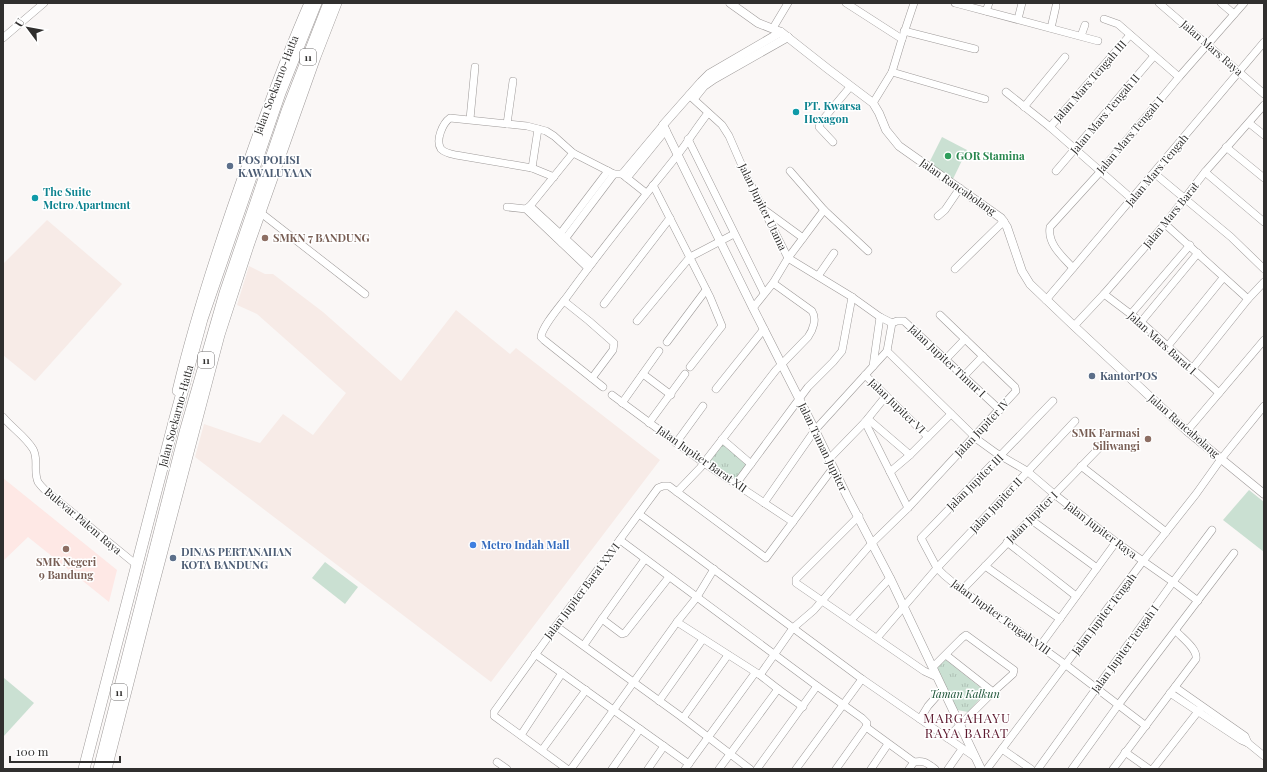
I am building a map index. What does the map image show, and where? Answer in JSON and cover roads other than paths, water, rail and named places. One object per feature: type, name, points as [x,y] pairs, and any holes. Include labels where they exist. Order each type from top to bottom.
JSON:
[{"type":"highway","name":"Jalan Soekarno-Hatta","points":[[84,769],[105,680],[202,319],[280,93],[316,3]]},
{"type":"highway","name":"Jalan Soekarno-Hatta","points":[[99,769],[186,432],[225,293],[287,111],[329,3]]},
{"type":"highway","points":[[269,104],[280,93]]},
{"type":"highway","points":[[287,111],[288,136]]},
{"type":"highway","points":[[171,413],[181,396]]},
{"type":"highway","points":[[138,614],[152,593]]},
{"type":"main road","name":"Jalan Soekarno-Hatta","points":[[80,769],[105,680],[133,562],[194,324],[235,197],[290,47],[309,3]]},
{"type":"main road","name":"Jalan Soekarno-Hatta","points":[[107,769],[220,335],[288,136],[337,3]]},
{"type":"street","points":[[3,38],[44,3]]},
{"type":"street","name":"Jalan Rancabolang","points":[[730,3],[758,23],[781,32],[873,103],[886,130],[896,142],[1004,221],[1022,272],[1026,279],[1187,431],[1264,494]]},
{"type":"street","points":[[625,176],[702,84],[711,76],[741,60],[781,32],[788,3]]},
{"type":"street","points":[[846,3],[902,39]]},
{"type":"street","points":[[873,103],[892,72],[914,3]]},
{"type":"street","points":[[955,3],[1098,41]]},
{"type":"street","points":[[986,11],[988,3]]},
{"type":"street","points":[[1018,19],[1022,3]]},
{"type":"street","name":"Jalan Mars Raya","points":[[1159,3],[1264,94]]},
{"type":"street","points":[[1221,3],[1234,14]]},
{"type":"street","name":"Jalan Mars Tengah I","points":[[1073,268],[1056,249],[1050,231],[1052,225],[1100,172],[1179,77],[1244,3]]},
{"type":"street","points":[[1051,28],[1056,6]]},
{"type":"street","points":[[1104,19],[1118,24],[1179,77]]},
{"type":"street","points":[[1082,36],[1085,25]]},
{"type":"street","points":[[904,31],[975,49]]},
{"type":"street","name":"Jalan Mars Tengah III","points":[[1050,126],[1130,34]]},
{"type":"street","name":"Jalan Mars Tengah","points":[[1047,298],[1264,42]]},
{"type":"street","name":"Jalan Mars Tengah II","points":[[1056,171],[1154,56]]},
{"type":"street","points":[[1024,106],[1065,57]]},
{"type":"street","points":[[470,120],[475,67]]},
{"type":"street","points":[[892,72],[985,99]]},
{"type":"street","points":[[506,124],[513,82]]},
{"type":"street","points":[[832,142],[819,127],[820,123],[850,86]]},
{"type":"street","points":[[1006,92],[1050,126],[1132,199]]},
{"type":"street","name":"Jalan Jupiter Utama","points":[[691,97],[722,125],[729,136],[788,258],[852,296],[880,317],[892,323]]},
{"type":"street","name":"Jalan Mars Barat","points":[[1075,325],[1165,224],[1205,172],[1264,105]]},
{"type":"street","points":[[603,387],[541,337],[541,334],[550,319],[646,193],[677,155],[708,112]]},
{"type":"street","points":[[554,177],[532,168],[456,156],[446,152],[441,149],[439,144],[441,129],[450,118],[538,129],[554,136],[573,153],[611,172],[625,176],[646,193]]},
{"type":"street","points":[[1249,123],[1264,135]]},
{"type":"street","name":"Jalan Taman Jupiter","points":[[664,128],[833,468],[904,606],[981,769]]},
{"type":"street","points":[[532,168],[538,129]]},
{"type":"street","points":[[688,140],[764,293]]},
{"type":"street","points":[[1226,148],[1264,178]]},
{"type":"street","points":[[528,207],[573,153]]},
{"type":"street","points":[[790,171],[824,210],[868,251]]},
{"type":"street","points":[[562,238],[611,172]]},
{"type":"street","points":[[1205,172],[1264,222]]},
{"type":"street","points":[[1154,173],[1231,237],[1264,269]]},
{"type":"street","points":[[653,184],[722,325],[722,328],[690,368]]},
{"type":"street","points":[[938,216],[945,210],[960,188]]},
{"type":"street","points":[[508,207],[528,207],[590,266]]},
{"type":"street","points":[[764,210],[803,238]]},
{"type":"street","points":[[753,308],[773,283],[788,258],[824,210]]},
{"type":"street","points":[[261,213],[365,294]]},
{"type":"street","points":[[604,304],[670,218]]},
{"type":"street","points":[[956,269],[1004,221]]},
{"type":"street","points":[[1165,224],[1248,299]]},
{"type":"street","points":[[637,321],[690,258],[720,240],[734,234]]},
{"type":"street","points":[[1131,314],[1190,245]]},
{"type":"street","points":[[818,276],[834,253]]},
{"type":"street","points":[[1141,322],[1198,253]]},
{"type":"street","points":[[1167,347],[1223,278]]},
{"type":"street","points":[[1192,370],[1248,299],[1264,282]]},
{"type":"street","points":[[773,283],[812,311],[815,320],[812,332],[774,372],[704,463],[677,492],[766,558],[833,468]]},
{"type":"street","points":[[667,342],[706,290]]},
{"type":"street","name":"Jalan Mars Barat I","points":[[1104,294],[1141,322],[1219,393]]},
{"type":"street","points":[[736,484],[799,398],[842,351],[852,296]]},
{"type":"street","points":[[564,301],[614,343],[613,350],[592,378]]},
{"type":"street","name":"Jalan Jupiter IV","points":[[687,766],[757,674],[794,629],[814,610],[872,543],[908,508],[1016,391],[1016,389],[983,356],[940,316]]},
{"type":"street","points":[[873,367],[880,317]]},
{"type":"street","name":"Jalan Jupiter Timur I","points":[[892,323],[904,321],[1000,410]]},
{"type":"street","points":[[764,502],[815,430],[886,351],[892,323]]},
{"type":"street","points":[[716,390],[764,328]]},
{"type":"street","points":[[946,359],[965,339]]},
{"type":"street","points":[[1187,431],[1264,340]]},
{"type":"street","name":"Jalan Jupiter Raya","points":[[886,351],[975,436],[981,438],[998,450],[1002,456],[1027,471],[1116,542],[1198,601]]},
{"type":"street","points":[[622,403],[658,352]]},
{"type":"street","points":[[963,377],[983,356]]},
{"type":"street","points":[[643,374],[671,395]]},
{"type":"street","points":[[650,423],[685,374]]},
{"type":"street","name":"Jalan Jupiter VI","points":[[865,375],[928,437]]},
{"type":"street","name":"Jalan Jupiter Barat XII","points":[[612,395],[704,463],[793,522]]},
{"type":"street","points":[[829,459],[866,420],[886,396]]},
{"type":"street","name":"Jalan Jupiter III","points":[[937,568],[921,537],[1002,456],[1053,401]]},
{"type":"street","points":[[676,443],[703,406]]},
{"type":"street","name":"Jalan Jupiter Tengah","points":[[986,769],[1143,561],[1190,502],[1221,459],[1263,410]]},
{"type":"street","points":[[890,472],[910,456],[951,414]]},
{"type":"street","name":"Bulevar Palem Raya","points":[[3,417],[24,438],[33,450],[36,460],[38,483],[133,562]]},
{"type":"street","points":[[866,420],[910,456]]},
{"type":"street","points":[[866,420],[908,508]]},
{"type":"street","name":"Jalan Jupiter II","points":[[877,638],[937,568],[1075,421]]},
{"type":"street","points":[[722,439],[751,464]]},
{"type":"street","name":"Jalan Jupiter I","points":[[962,590],[1102,445]]},
{"type":"street","points":[[1081,466],[1166,532]]},
{"type":"street","name":"Jalan Jupiter Barat XXVI","points":[[521,735],[494,716],[494,712],[658,488],[669,486],[677,492]]},
{"type":"street","points":[[639,514],[862,679],[975,757]]},
{"type":"street","points":[[859,516],[796,579],[796,582],[924,671],[937,677]]},
{"type":"street","points":[[1030,519],[1097,568]]},
{"type":"street","name":"Jalan Jupiter Tengah I","points":[[1038,769],[1212,530]]},
{"type":"street","points":[[620,540],[817,686],[866,720],[866,727],[836,769]]},
{"type":"street","points":[[1007,542],[1076,596]]},
{"type":"street","points":[[1040,646],[1116,542]]},
{"type":"street","points":[[1072,769],[1119,704],[1234,553]]},
{"type":"street","points":[[584,645],[646,559]]},
{"type":"street","points":[[986,566],[1060,619]]},
{"type":"street","name":"Jalan Jupiter Tengah VIII","points":[[937,568],[962,590],[1119,704],[1146,726]]},
{"type":"street","points":[[570,769],[677,622],[697,597],[714,569]]},
{"type":"street","points":[[602,619],[622,634],[625,633],[669,576]]},
{"type":"street","points":[[852,620],[890,578]]},
{"type":"street","points":[[677,622],[757,674],[803,707]]},
{"type":"street","points":[[556,626],[584,645],[750,769]]},
{"type":"street","points":[[1113,769],[1196,659],[1197,656],[1195,651],[1176,631]]},
{"type":"street","points":[[933,667],[966,635],[1014,670],[1013,674],[959,722],[947,738]]},
{"type":"street","points":[[659,701],[703,639]]},
{"type":"street","points":[[535,654],[664,746],[687,766]]},
{"type":"street","points":[[946,655],[993,692]]},
{"type":"street","points":[[683,718],[728,656]]},
{"type":"street","points":[[562,673],[521,735],[567,769]]},
{"type":"street","points":[[796,769],[862,679]]},
{"type":"street","points":[[757,769],[817,686]]},
{"type":"street","points":[[1175,687],[1200,709]]},
{"type":"street","points":[[719,769],[778,689]]},
{"type":"street","points":[[920,719],[929,704],[943,689]]},
{"type":"street","points":[[542,750],[586,690]]},
{"type":"street","points":[[1170,693],[1245,736],[1248,743],[1264,756]]},
{"type":"street","points":[[1153,769],[1200,709]]},
{"type":"street","points":[[866,727],[914,762],[923,761],[935,769]]},
{"type":"street","points":[[612,769],[640,729]]},
{"type":"street","points":[[871,769],[888,744]]},
{"type":"street","points":[[648,769],[664,746]]},
{"type":"street","points":[[948,769],[962,749]]},
{"type":"street","points":[[1001,751],[1031,769]]},
{"type":"street","points":[[1126,752],[1149,769]]},
{"type":"street","points":[[497,762],[507,769]]},
{"type":"street","points":[[909,769],[914,762]]},
{"type":"place","name":"PT. Kwarsa Hexagon","points":[[796,112]]},
{"type":"place","name":"GOR Stamina","points":[[948,156]]},
{"type":"place","name":"POS POLISI KAWALUYAAN","points":[[230,166]]},
{"type":"place","name":"The Suite Metro Apartment","points":[[35,198]]},
{"type":"place","name":"SMKN 7 BANDUNG","points":[[265,238]]},
{"type":"place","name":"KantorPOS","points":[[1092,376]]},
{"type":"place","name":"SMK Farmasi Siliwangi","points":[[1148,439]]},
{"type":"place","name":"Metro Indah Mall","points":[[473,545]]},
{"type":"place","name":"SMK Negeri 9 Bandung","points":[[66,549]]},
{"type":"place","name":"DINAS PERTANAHAN KOTA BANDUNG","points":[[173,558]]},
{"type":"district","name":"MARGAHAYU RAYA BARAT","points":[[967,726]]},
{"type":"park label","name":"Taman Kalkun","points":[[965,694]]}]
